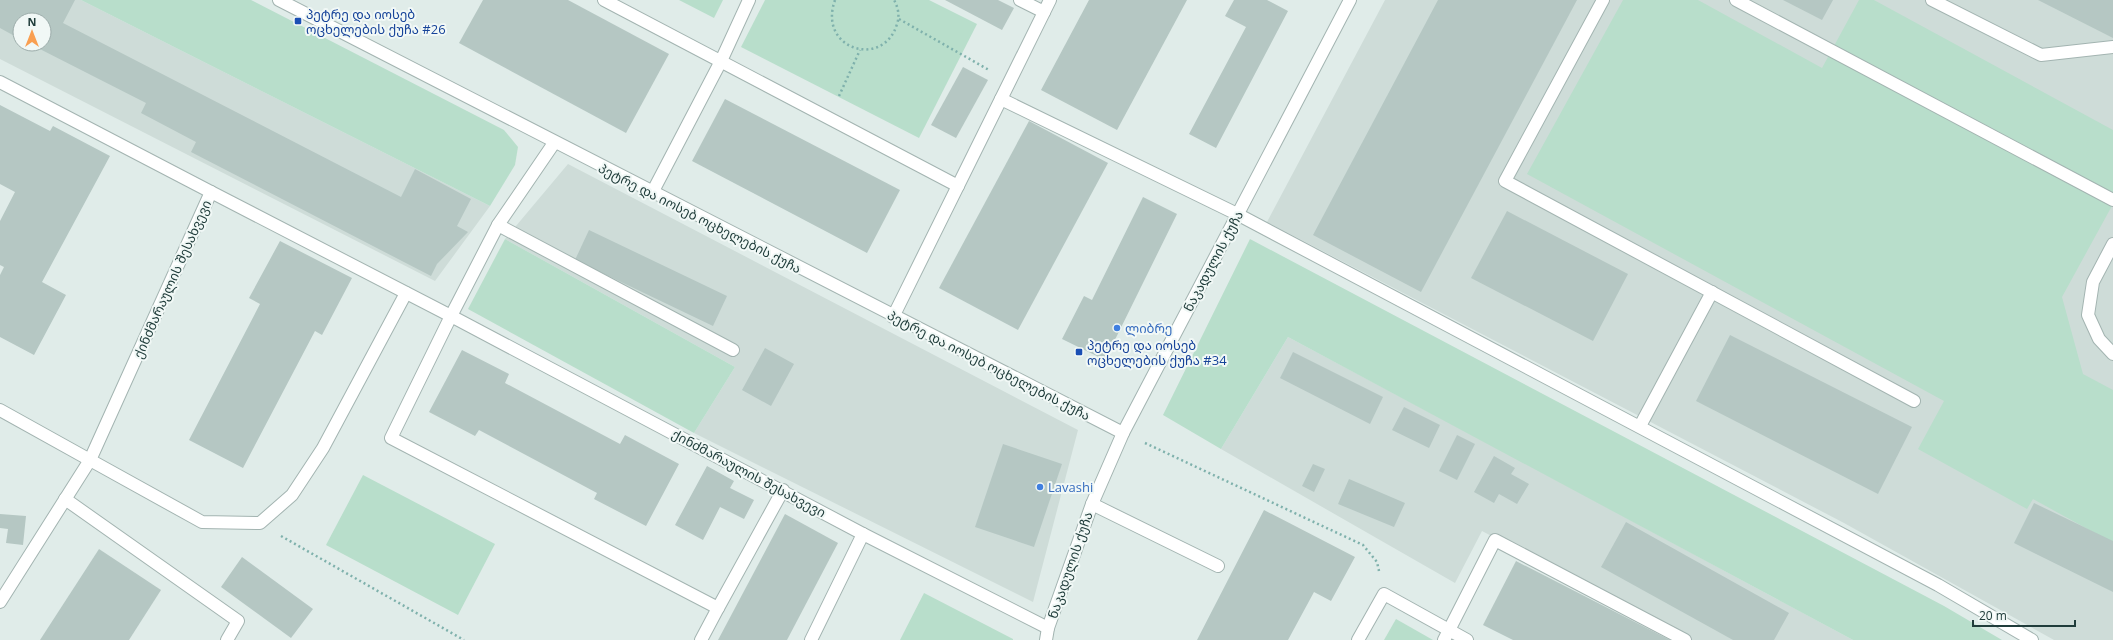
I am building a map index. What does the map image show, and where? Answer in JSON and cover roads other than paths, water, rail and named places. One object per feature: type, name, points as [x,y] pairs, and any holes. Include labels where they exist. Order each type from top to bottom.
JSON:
[{"type":"street","name":"პეტრე და იოსებ ოცხელების ქუჩა","points":[[279,0],[554,143],[1123,433]]},
{"type":"street","points":[[604,0],[958,186]]},
{"type":"street","points":[[652,193],[721,61],[749,0]]},
{"type":"street","points":[[1020,0],[1044,12]]},
{"type":"street","points":[[894,317],[1050,0]]},
{"type":"street","name":"ნაკადულის ქუჩა","points":[[1046,640],[1048,628],[1092,504],[1123,433],[1350,0]]},
{"type":"street","points":[[1603,0],[1505,181],[1914,402]]},
{"type":"street","points":[[1736,0],[2113,200]]},
{"type":"street","points":[[1932,0],[2040,55],[2113,47]]},
{"type":"street","points":[[0,82],[211,192]]},
{"type":"street","points":[[1001,99],[1237,214],[1938,585],[2032,640]]},
{"type":"street","points":[[554,143],[498,225],[391,438],[718,608]]},
{"type":"street","name":"ქინძმარაულის შესახვევი","points":[[0,602],[4,587],[90,460],[211,192],[783,490],[863,534],[1048,628]]},
{"type":"street","points":[[498,225],[733,350]]},
{"type":"street","points":[[2113,244],[2093,282],[2088,314],[2098,339],[2113,354]]},
{"type":"street","points":[[1640,426],[1712,292]]},
{"type":"street","points":[[0,410],[202,522],[260,524],[292,495],[323,448],[406,293]]},
{"type":"street","points":[[701,640],[783,490]]},
{"type":"street","points":[[65,499],[238,621],[227,640]]},
{"type":"street","points":[[1092,504],[1218,566]]},
{"type":"street","points":[[811,640],[863,534]]},
{"type":"street","points":[[1446,635],[1495,540],[1685,640]]},
{"type":"street","points":[[1358,640],[1384,594],[1446,635],[1467,640]]},
{"type":"place","name":"პეტრე და იოსებ ოცხელების ქუჩა #26","points":[[298,21]]},
{"type":"place","name":"ლიბრე","points":[[1117,328]]},
{"type":"place","name":"პეტრე და იოსებ ოცხელების ქუჩა #34","points":[[1079,352]]},
{"type":"place","name":"Lavashi","points":[[1040,487]]}]
